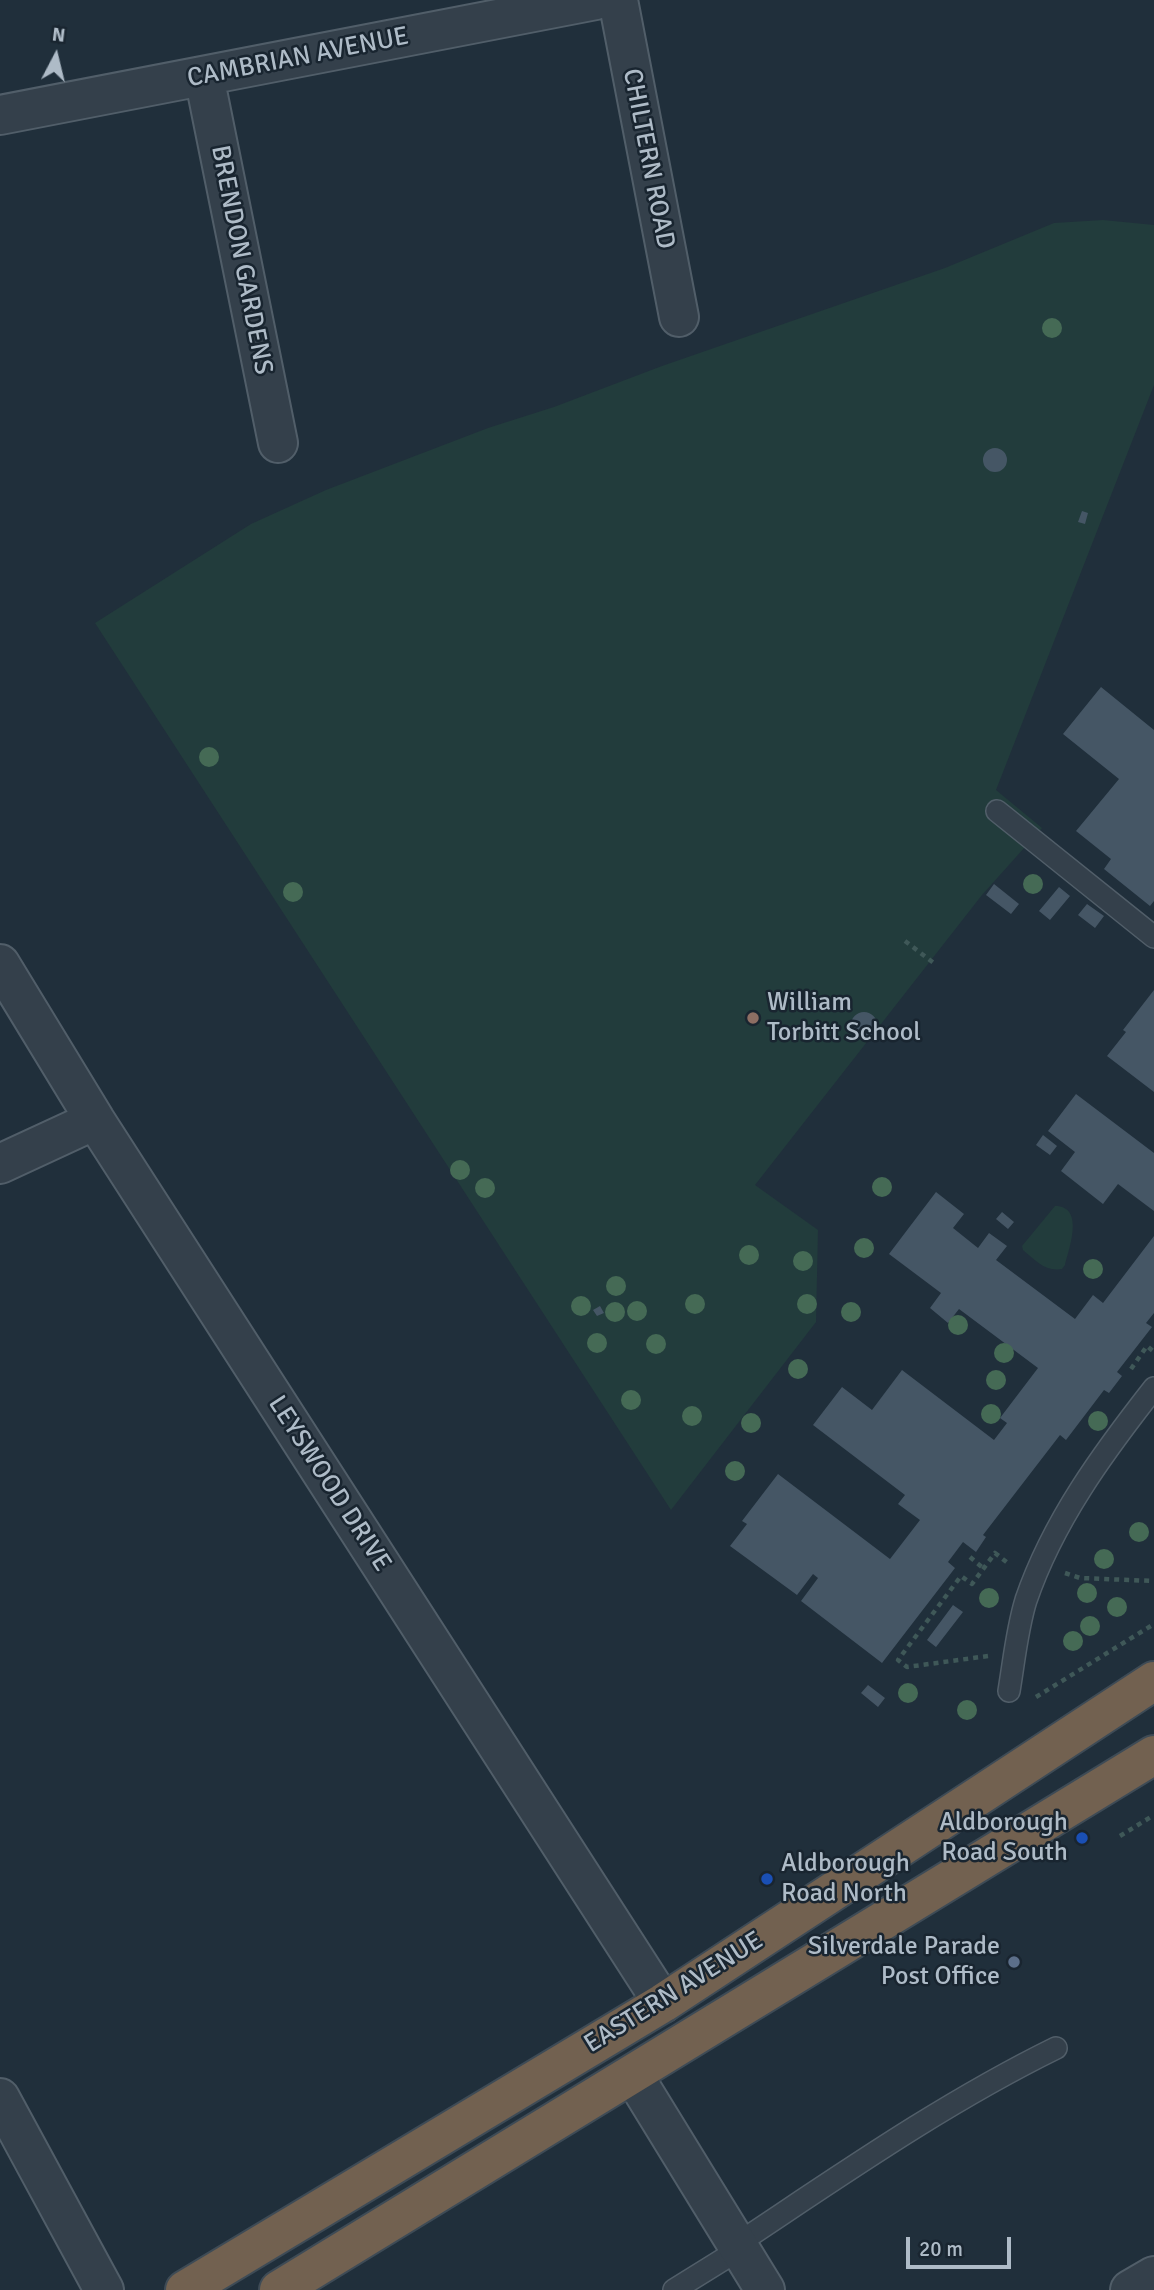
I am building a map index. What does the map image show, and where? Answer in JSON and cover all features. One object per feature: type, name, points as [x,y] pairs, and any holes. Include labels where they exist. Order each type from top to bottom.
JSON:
[{"type":"highway","name":"EASTERN AVENUE","points":[[185,2290],[663,2003],[1154,1681]]},
{"type":"highway","name":"EASTERN AVENUE","points":[[279,2290],[1154,1755]]},
{"type":"street","name":"CAMBRIAN AVENUE","points":[[0,115],[596,0]]},
{"type":"street","name":"CHILTERN ROAD","points":[[618,0],[679,317]]},
{"type":"street","name":"BRENDON GARDENS","points":[[204,76],[278,443]]},
{"type":"street","name":"LEYSWOOD DRIVE","points":[[0,964],[95,1120],[663,2003]]},
{"type":"street","points":[[0,1164],[95,1120]]},
{"type":"street","points":[[633,2075],[765,2290]]},
{"type":"street","points":[[0,2098],[104,2290]]},
{"type":"street","points":[[1130,2290],[1154,2276]]},
{"type":"lane","points":[[997,811],[1154,937]]},
{"type":"lane","points":[[1009,1691],[1026,1601],[1043,1562],[1075,1497],[1114,1439],[1154,1388]]},
{"type":"lane","points":[[674,2290],[888,2145],[1004,2074],[1056,2048]]},
{"type":"path","points":[[905,941],[935,964]]},
{"type":"path","points":[[970,1557],[984,1568]]},
{"type":"path","points":[[1034,1698],[1154,1624]]},
{"type":"path","points":[[898,1660],[907,1667],[997,1656]]},
{"type":"path","points":[[1120,1836],[1154,1815]]},
{"type":"green space","name":"William Torbitt School","points":[[1103,220],[1154,225],[1154,385],[996,790],[1042,828],[982,895],[755,1185],[818,1230],[816,1322],[671,1510],[95,623],[251,524],[326,490],[488,428],[945,268],[1054,223]]},
{"type":"green space","points":[[1055,1206],[1064,1208],[1070,1213],[1072,1220],[1072,1239],[1062,1269],[1050,1269],[1041,1264],[1023,1250],[1022,1246]]},
{"type":"building","points":[[995,448],[1004,451],[1007,460],[1004,469],[995,472],[986,469],[983,460],[986,451]]},
{"type":"building","points":[[1082,511],[1088,513],[1085,524],[1078,522]]},
{"type":"building","points":[[1101,687],[1154,730],[1154,901],[1150,906],[1104,869],[1111,859],[1076,831],[1119,779],[1063,734]]},
{"type":"building","points":[[994,884],[1019,904],[1011,914],[986,895]]},
{"type":"building","points":[[1059,887],[1070,896],[1050,920],[1039,911]]},
{"type":"building","points":[[1087,904],[1104,916],[1095,928],[1078,915]]},
{"type":"building","points":[[1154,990],[1154,1092],[1107,1056]]},
{"type":"building","points":[[864,1012],[873,1016],[877,1025],[873,1034],[864,1038],[855,1034],[851,1025],[855,1016]]},
{"type":"building","points":[[1076,1094],[1154,1153],[1154,1211],[1118,1184],[1103,1204],[1061,1171],[1075,1152],[1048,1131]]},
{"type":"building","points":[[1043,1135],[1057,1146],[1050,1155],[1036,1145]]},
{"type":"building","points":[[936,1192],[964,1214],[953,1228],[978,1248],[989,1233],[1007,1246],[996,1260],[1075,1319],[1093,1295],[1103,1303],[1154,1236],[1154,1313],[1146,1323],[1152,1327],[1117,1372],[1122,1376],[1109,1393],[1104,1390],[1066,1440],[1060,1435],[983,1535],[986,1537],[976,1552],[963,1542],[948,1562],[955,1568],[882,1663],[801,1601],[818,1578],[813,1574],[797,1595],[730,1546],[747,1524],[742,1521],[778,1474],[890,1559],[920,1520],[898,1504],[905,1495],[813,1425],[842,1387],[872,1410],[902,1370],[994,1440],[1007,1423],[1000,1418],[1038,1368],[959,1309],[948,1323],[930,1308],[941,1293],[889,1254]]},
{"type":"building","points":[[1002,1212],[1014,1222],[1008,1229],[996,1219]]},
{"type":"building","points":[[600,1306],[604,1313],[597,1316],[593,1310]]},
{"type":"building","points":[[953,1605],[963,1612],[936,1647],[927,1640]]},
{"type":"building","points":[[868,1685],[885,1698],[878,1707],[861,1693]]},
{"type":"place","name":"William Torbitt School","points":[[753,1018]]},
{"type":"place","name":"Aldborough Road South","points":[[1082,1838]]},
{"type":"place","name":"Aldborough Road North","points":[[767,1879]]},
{"type":"place","name":"Silverdale Parade Post Office","points":[[1014,1962]]}]
